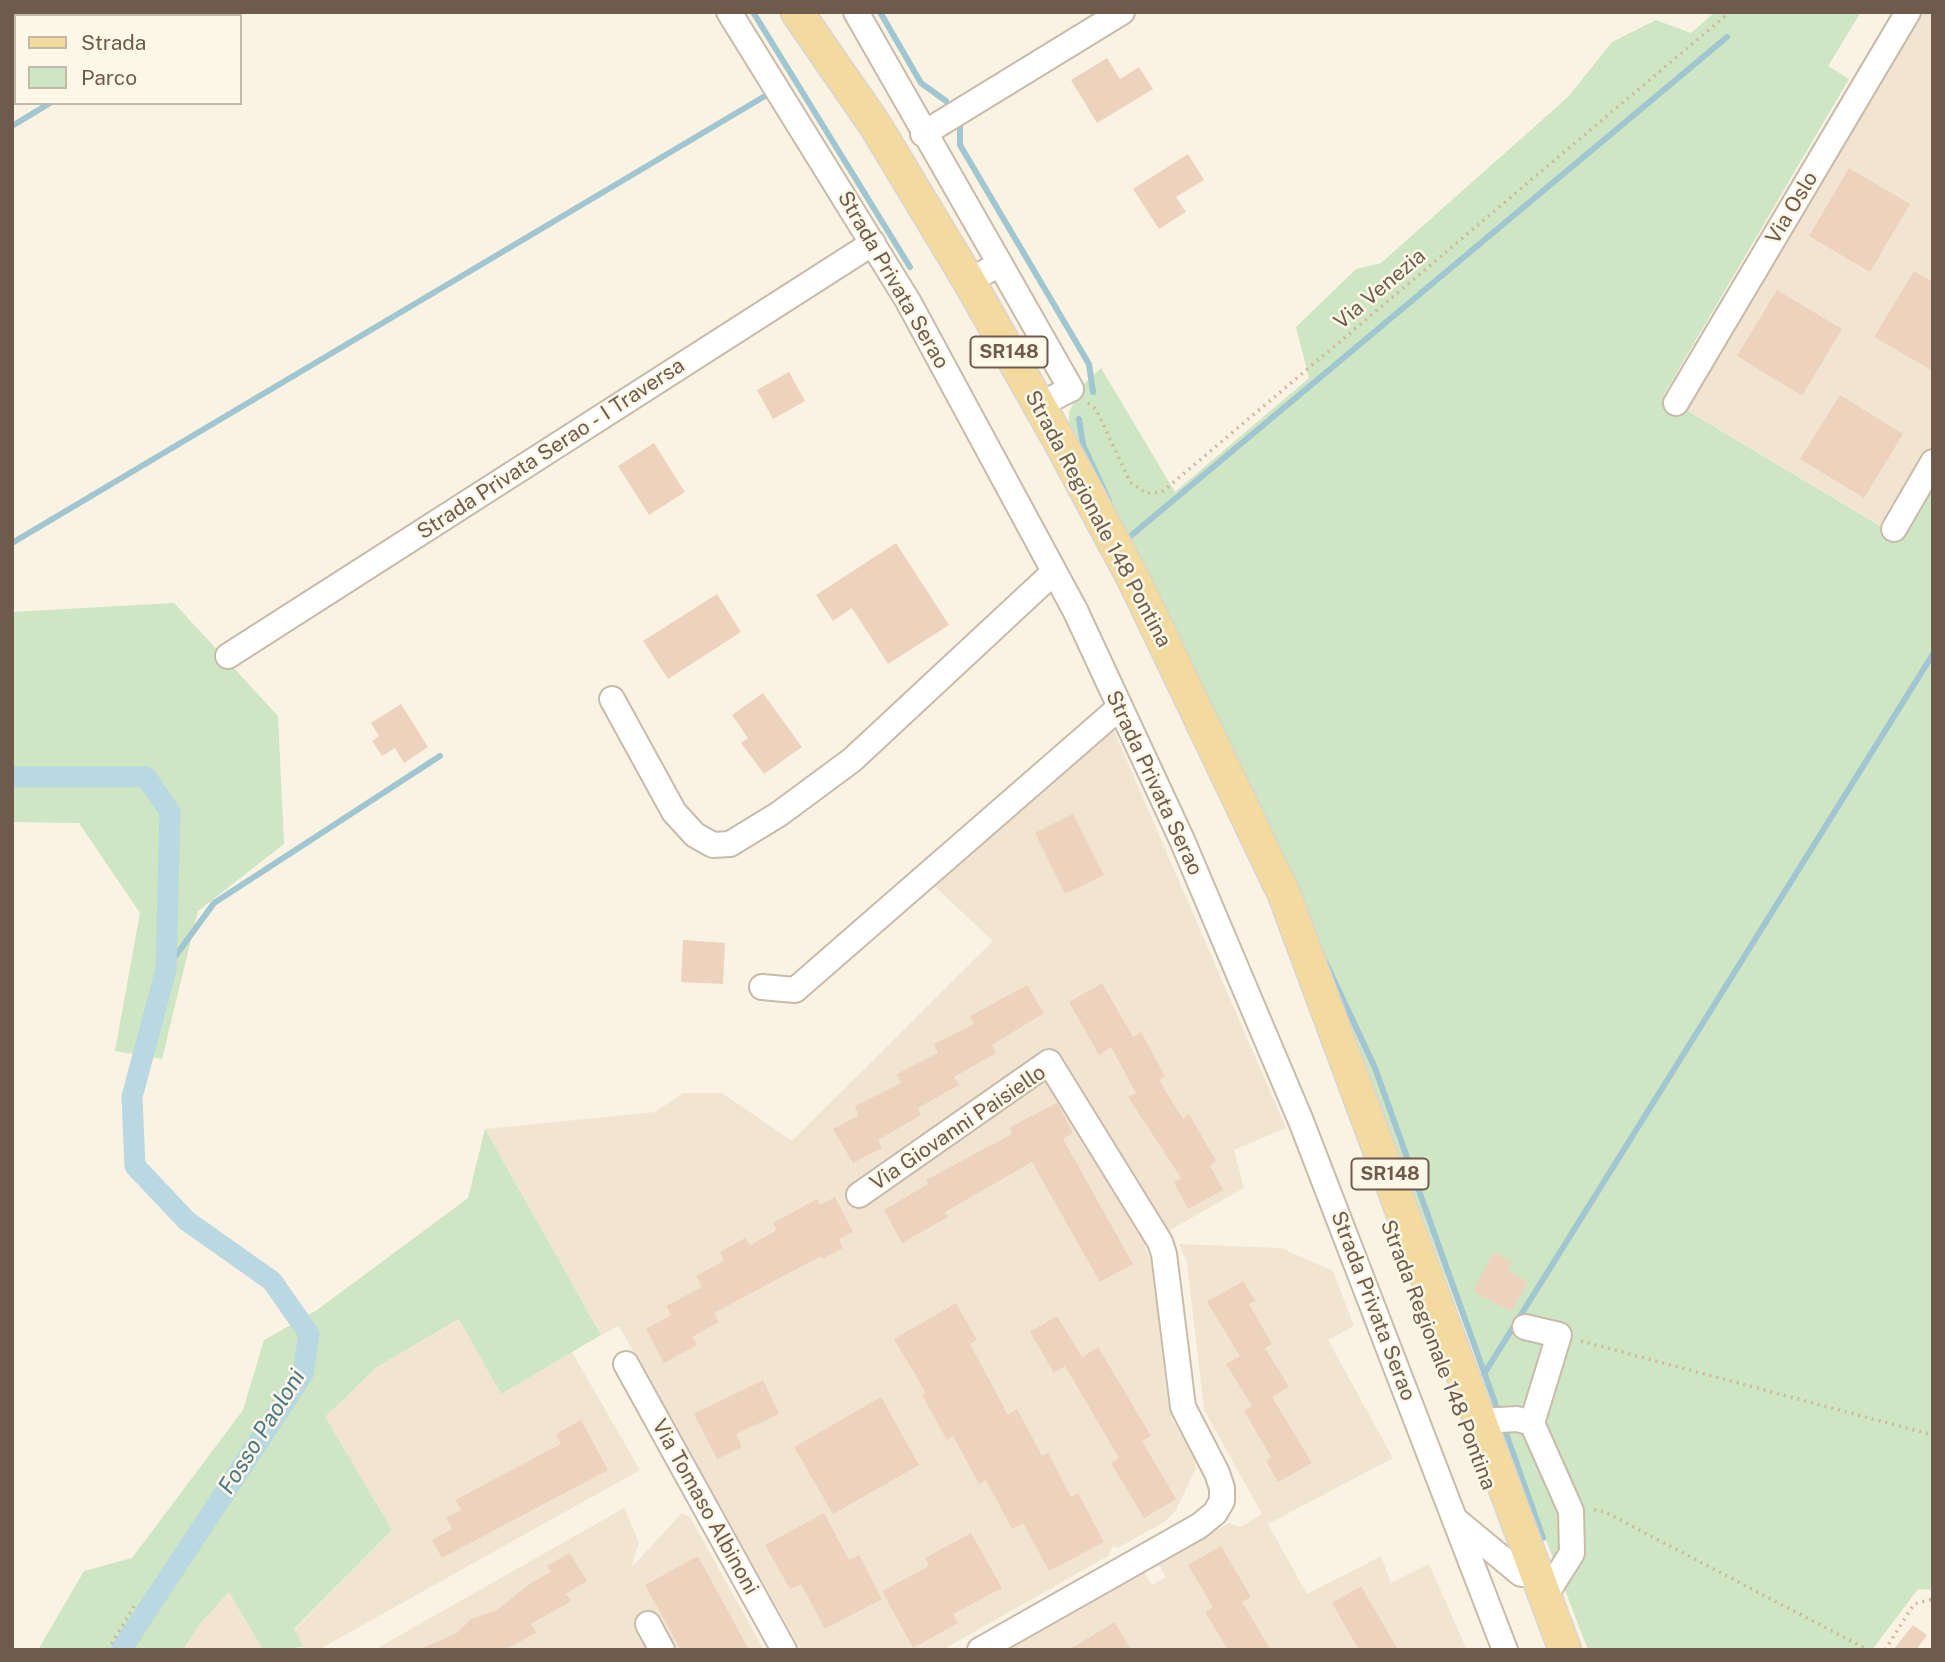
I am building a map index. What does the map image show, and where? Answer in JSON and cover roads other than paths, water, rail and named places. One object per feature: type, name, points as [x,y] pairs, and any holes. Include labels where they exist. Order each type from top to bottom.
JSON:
[{"type":"main road","name":"Strada Regionale 148 Pontina","points":[[797,12],[875,125],[969,281],[1039,405],[1135,582],[1284,894],[1565,1650]]},
{"type":"main road","name":"Strada Regionale 148 Pontina","points":[[1194,707],[1548,1650]]},
{"type":"street","name":"Strada Privata Serao","points":[[729,12],[873,243],[1054,572],[1182,840],[1301,1121],[1457,1521],[1521,1574]]},
{"type":"street","points":[[856,12],[923,134],[1071,389],[1039,405]]},
{"type":"street","points":[[923,134],[1122,12]]},
{"type":"street","name":"Via Oslo","points":[[1676,403],[1908,12]]},
{"type":"street","name":"Strada Privata Serao - I Traversa","points":[[228,656],[873,243]]},
{"type":"street","points":[[969,281],[1000,264]]},
{"type":"street","points":[[1894,529],[1933,461]]},
{"type":"street","points":[[612,699],[674,812],[695,835],[713,845],[730,844],[779,814],[852,760],[1054,572]]},
{"type":"street","points":[[762,988],[795,990],[1120,707]]},
{"type":"street","name":"Via Giovanni Paisiello","points":[[859,1195],[1049,1062],[1160,1242],[1164,1254],[1181,1399],[1217,1473],[1222,1488],[1222,1502],[1216,1513],[1199,1526],[980,1650]]},
{"type":"street","points":[[1525,1327],[1559,1335],[1525,1421],[1571,1511],[1572,1553],[1545,1595]]},
{"type":"street","name":"Via Tomaso Albinoni","points":[[626,1364],[784,1650]]},
{"type":"street","name":"Strada Regionale 148 Pontina","points":[[1481,1421],[1525,1421]]},
{"type":"street","points":[[1457,1521],[1505,1650]]},
{"type":"street","points":[[648,1625],[662,1650]]},
{"type":"waterway","points":[[753,12],[910,267]]},
{"type":"waterway","points":[[880,12],[921,83],[946,101]]},
{"type":"waterway","points":[[1127,539],[1727,37]]},
{"type":"waterway","points":[[12,543],[765,96]]},
{"type":"waterway","points":[[12,126],[47,105]]},
{"type":"waterway","points":[[960,124],[960,145],[1089,364],[1093,392]]},
{"type":"waterway","points":[[1079,419],[1083,445],[1109,501]]},
{"type":"waterway","points":[[1484,1374],[1933,654]]},
{"type":"waterway","points":[[166,969],[214,903],[440,756]]},
{"type":"waterway","name":"Fosso Paoloni","points":[[12,777],[146,777],[170,812],[166,969],[132,1097],[135,1166],[187,1221],[272,1281],[309,1334],[303,1374],[121,1650]]},
{"type":"waterway","points":[[1325,961],[1375,1068],[1499,1414]]},
{"type":"waterway","points":[[1503,1425],[1543,1538]]}]
